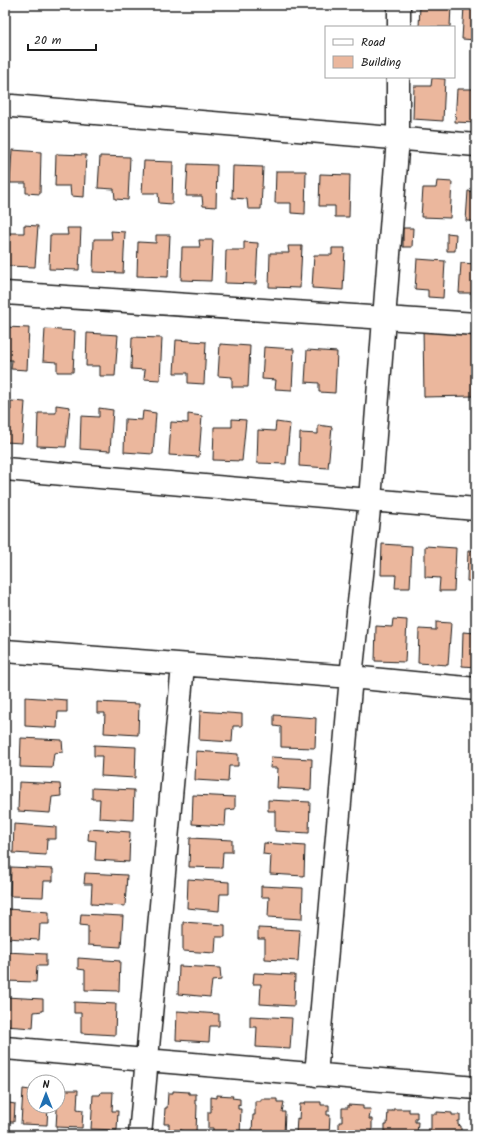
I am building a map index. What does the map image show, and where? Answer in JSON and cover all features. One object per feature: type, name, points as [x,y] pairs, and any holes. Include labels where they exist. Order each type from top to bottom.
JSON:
[{"type":"street","points":[[399,5],[399,26]]},
{"type":"street","points":[[316,1075],[351,677],[370,500],[398,138],[398,78]]},
{"type":"street","points":[[12,106],[476,144]]},
{"type":"street","points":[[5,293],[476,324]]},
{"type":"street","points":[[5,469],[476,509]]},
{"type":"street","points":[[5,651],[351,677],[476,689]]},
{"type":"street","points":[[140,1135],[183,665]]},
{"type":"street","points":[[5,1048],[476,1088]]},
{"type":"building","points":[[420,5],[451,6],[450,26],[419,26]]},
{"type":"building","points":[[464,6],[476,7],[476,40],[462,39]]},
{"type":"building","points":[[432,78],[445,79],[443,121],[413,119],[414,86],[431,86]]},
{"type":"building","points":[[474,82],[476,82],[476,123],[455,122],[457,89],[474,89]]},
{"type":"building","points":[[12,150],[41,152],[40,194],[26,193],[26,183],[10,183]]},
{"type":"building","points":[[56,154],[86,155],[84,197],[71,196],[70,186],[55,186]]},
{"type":"building","points":[[100,156],[130,157],[128,200],[115,199],[114,189],[98,188]]},
{"type":"building","points":[[144,161],[173,162],[172,204],[159,203],[158,193],[142,193]]},
{"type":"building","points":[[188,164],[217,165],[216,207],[203,206],[202,196],[186,196]]},
{"type":"building","points":[[233,166],[263,167],[261,209],[248,209],[247,199],[232,198]]},
{"type":"building","points":[[276,171],[306,171],[305,214],[291,213],[291,203],[275,203]]},
{"type":"building","points":[[320,174],[350,175],[349,217],[335,217],[335,206],[319,206]]},
{"type":"building","points":[[437,181],[452,182],[450,218],[421,217],[423,188],[436,188]]},
{"type":"building","points":[[468,191],[476,192],[476,221],[466,221]]},
{"type":"building","points":[[24,225],[38,226],[35,267],[5,266],[6,233],[24,233]]},
{"type":"building","points":[[67,228],[81,228],[79,270],[49,269],[50,235],[68,235]]},
{"type":"building","points":[[403,228],[413,228],[412,247],[403,247]]},
{"type":"building","points":[[111,231],[125,232],[123,273],[93,272],[94,239],[112,239]]},
{"type":"building","points":[[447,233],[456,234],[455,251],[447,251]]},
{"type":"building","points":[[156,235],[170,235],[168,277],[137,276],[138,242],[156,243]]},
{"type":"building","points":[[199,240],[213,240],[211,281],[181,280],[182,247],[200,247]]},
{"type":"building","points":[[244,242],[258,243],[256,284],[225,283],[226,250],[244,250]]},
{"type":"building","points":[[288,246],[302,246],[300,288],[269,287],[270,253],[289,253]]},
{"type":"building","points":[[332,248],[345,248],[343,290],[312,288],[314,255],[332,255]]},
{"type":"building","points":[[417,259],[445,261],[443,298],[428,297],[428,290],[415,289]]},
{"type":"building","points":[[461,263],[476,264],[476,301],[472,301],[472,293],[459,293]]},
{"type":"building","points":[[5,327],[29,328],[27,370],[11,369],[12,360],[5,360]]},
{"type":"building","points":[[423,327],[472,327],[473,396],[424,397]]},
{"type":"building","points":[[45,329],[75,331],[73,372],[57,372],[57,362],[43,361]]},
{"type":"building","points":[[87,333],[118,335],[115,376],[100,376],[100,366],[86,366]]},
{"type":"building","points":[[132,337],[162,338],[160,380],[144,379],[145,370],[131,369]]},
{"type":"building","points":[[176,340],[206,342],[204,384],[188,383],[188,373],[174,373]]},
{"type":"building","points":[[220,344],[250,346],[248,387],[232,387],[232,377],[218,376]]},
{"type":"building","points":[[264,347],[294,349],[292,390],[275,389],[276,380],[262,379]]},
{"type":"building","points":[[307,350],[337,352],[335,393],[319,392],[319,383],[305,382]]},
{"type":"building","points":[[11,401],[25,402],[22,443],[5,442],[5,409],[11,410]]},
{"type":"building","points":[[56,405],[70,407],[66,447],[37,446],[38,413],[56,413]]},
{"type":"building","points":[[99,408],[113,410],[110,451],[80,449],[81,416],[99,417]]},
{"type":"building","points":[[143,411],[156,413],[153,454],[124,452],[125,419],[142,420]]},
{"type":"building","points":[[188,414],[202,416],[199,457],[169,455],[171,422],[188,423]]},
{"type":"building","points":[[232,419],[246,420],[242,461],[213,460],[214,427],[232,427]]},
{"type":"building","points":[[276,422],[290,424],[286,464],[257,463],[258,430],[275,431]]},
{"type":"building","points":[[318,425],[332,427],[328,468],[299,466],[300,433],[318,434]]},
{"type":"building","points":[[382,544],[412,546],[410,588],[395,588],[396,575],[381,575]]},
{"type":"building","points":[[425,546],[456,548],[454,591],[439,591],[440,578],[425,577]]},
{"type":"building","points":[[468,550],[476,551],[476,581],[467,581]]},
{"type":"building","points":[[393,619],[407,620],[405,662],[375,661],[376,626],[392,627]]},
{"type":"building","points":[[436,622],[451,623],[448,665],[418,663],[419,629],[436,630]]},
{"type":"building","points":[[463,632],[476,633],[476,667],[462,666]]},
{"type":"building","points":[[25,697],[67,700],[67,712],[58,712],[57,728],[25,726]]},
{"type":"building","points":[[97,702],[139,704],[138,735],[104,733],[105,713],[97,713]]},
{"type":"building","points":[[200,711],[242,714],[242,726],[233,726],[232,742],[199,740]]},
{"type":"building","points":[[274,715],[316,718],[315,748],[281,747],[281,727],[274,726]]},
{"type":"building","points":[[21,738],[62,740],[63,752],[54,753],[52,768],[20,767]]},
{"type":"building","points":[[94,745],[136,747],[135,778],[101,776],[102,756],[94,756]]},
{"type":"building","points":[[196,751],[238,754],[238,766],[229,766],[228,782],[195,780]]},
{"type":"building","points":[[271,757],[312,759],[311,790],[277,788],[278,768],[270,768]]},
{"type":"building","points":[[19,782],[60,784],[61,796],[52,797],[50,813],[18,811]]},
{"type":"building","points":[[92,788],[134,790],[133,820],[99,818],[100,799],[92,799]]},
{"type":"building","points":[[193,795],[235,797],[235,809],[226,810],[225,826],[192,824]]},
{"type":"building","points":[[268,800],[310,802],[309,833],[275,831],[275,811],[268,811]]},
{"type":"building","points":[[14,824],[56,827],[56,839],[47,839],[46,855],[13,853]]},
{"type":"building","points":[[89,829],[130,832],[129,862],[95,860],[96,841],[88,840]]},
{"type":"building","points":[[190,838],[232,840],[232,852],[223,852],[222,868],[189,867]]},
{"type":"building","points":[[264,843],[305,846],[304,876],[270,874],[271,855],[263,854]]},
{"type":"building","points":[[11,867],[53,869],[53,881],[44,881],[43,897],[10,896]]},
{"type":"building","points":[[85,873],[127,875],[125,906],[91,904],[92,884],[84,884]]},
{"type":"building","points":[[188,879],[229,882],[229,894],[220,894],[219,911],[187,908]]},
{"type":"building","points":[[261,886],[303,888],[302,919],[268,917],[269,897],[261,897]]},
{"type":"building","points":[[7,909],[49,912],[49,924],[40,924],[39,940],[6,938]]},
{"type":"building","points":[[81,914],[123,916],[121,947],[88,945],[88,926],[80,925]]},
{"type":"building","points":[[183,922],[225,925],[225,937],[216,937],[215,953],[183,951]]},
{"type":"building","points":[[258,928],[300,930],[298,961],[265,959],[265,939],[258,939]]},
{"type":"building","points":[[5,952],[46,954],[46,966],[37,966],[36,982],[5,981]]},
{"type":"building","points":[[78,958],[120,961],[119,991],[85,990],[85,970],[78,969]]},
{"type":"building","points":[[179,966],[220,968],[221,980],[212,981],[210,997],[178,994]]},
{"type":"building","points":[[254,973],[295,975],[294,1006],[260,1004],[261,984],[253,984]]},
{"type":"building","points":[[5,997],[43,999],[43,1011],[34,1012],[33,1028],[5,1026]]},
{"type":"building","points":[[74,1002],[116,1004],[115,1035],[81,1033],[81,1013],[74,1013]]},
{"type":"building","points":[[177,1011],[219,1014],[219,1026],[210,1026],[209,1042],[176,1040]]},
{"type":"building","points":[[250,1016],[292,1018],[290,1049],[256,1047],[257,1027],[250,1027]]},
{"type":"building","points":[[5,1084],[9,1084],[9,1103],[15,1104],[14,1122],[5,1122]]},
{"type":"building","points":[[23,1089],[26,1089],[26,1114],[48,1114],[47,1125],[21,1124]]},
{"type":"building","points":[[66,1090],[78,1090],[77,1109],[83,1110],[82,1128],[56,1127],[57,1114],[66,1114]]},
{"type":"building","points":[[173,1091],[196,1094],[196,1133],[182,1132],[182,1130],[169,1130],[169,1124],[164,1124],[168,1093],[173,1093]]},
{"type":"building","points":[[101,1092],[113,1092],[112,1111],[118,1111],[117,1130],[91,1129],[93,1095],[100,1095]]},
{"type":"building","points":[[217,1095],[233,1096],[232,1098],[240,1099],[238,1109],[241,1109],[240,1135],[213,1134],[213,1128],[208,1128],[208,1112],[211,1112],[211,1097],[217,1098]]},
{"type":"building","points":[[261,1099],[277,1099],[277,1102],[284,1102],[282,1112],[285,1112],[284,1135],[257,1135],[257,1131],[252,1131],[253,1115],[255,1115],[255,1101],[261,1101]]},
{"type":"building","points":[[305,1102],[321,1102],[321,1105],[329,1105],[327,1115],[330,1115],[329,1135],[296,1134],[300,1104],[305,1104]]},
{"type":"building","points":[[348,1105],[363,1106],[363,1109],[371,1109],[369,1119],[372,1119],[372,1135],[339,1135],[339,1122],[342,1122],[342,1108],[348,1108]]},
{"type":"building","points":[[393,1109],[409,1109],[409,1112],[417,1112],[415,1122],[418,1122],[417,1135],[385,1135],[385,1125],[387,1125],[388,1111],[393,1111]]},
{"type":"building","points":[[437,1112],[460,1115],[458,1125],[461,1126],[461,1135],[428,1135],[428,1129],[431,1129],[431,1114],[437,1114]]}]
